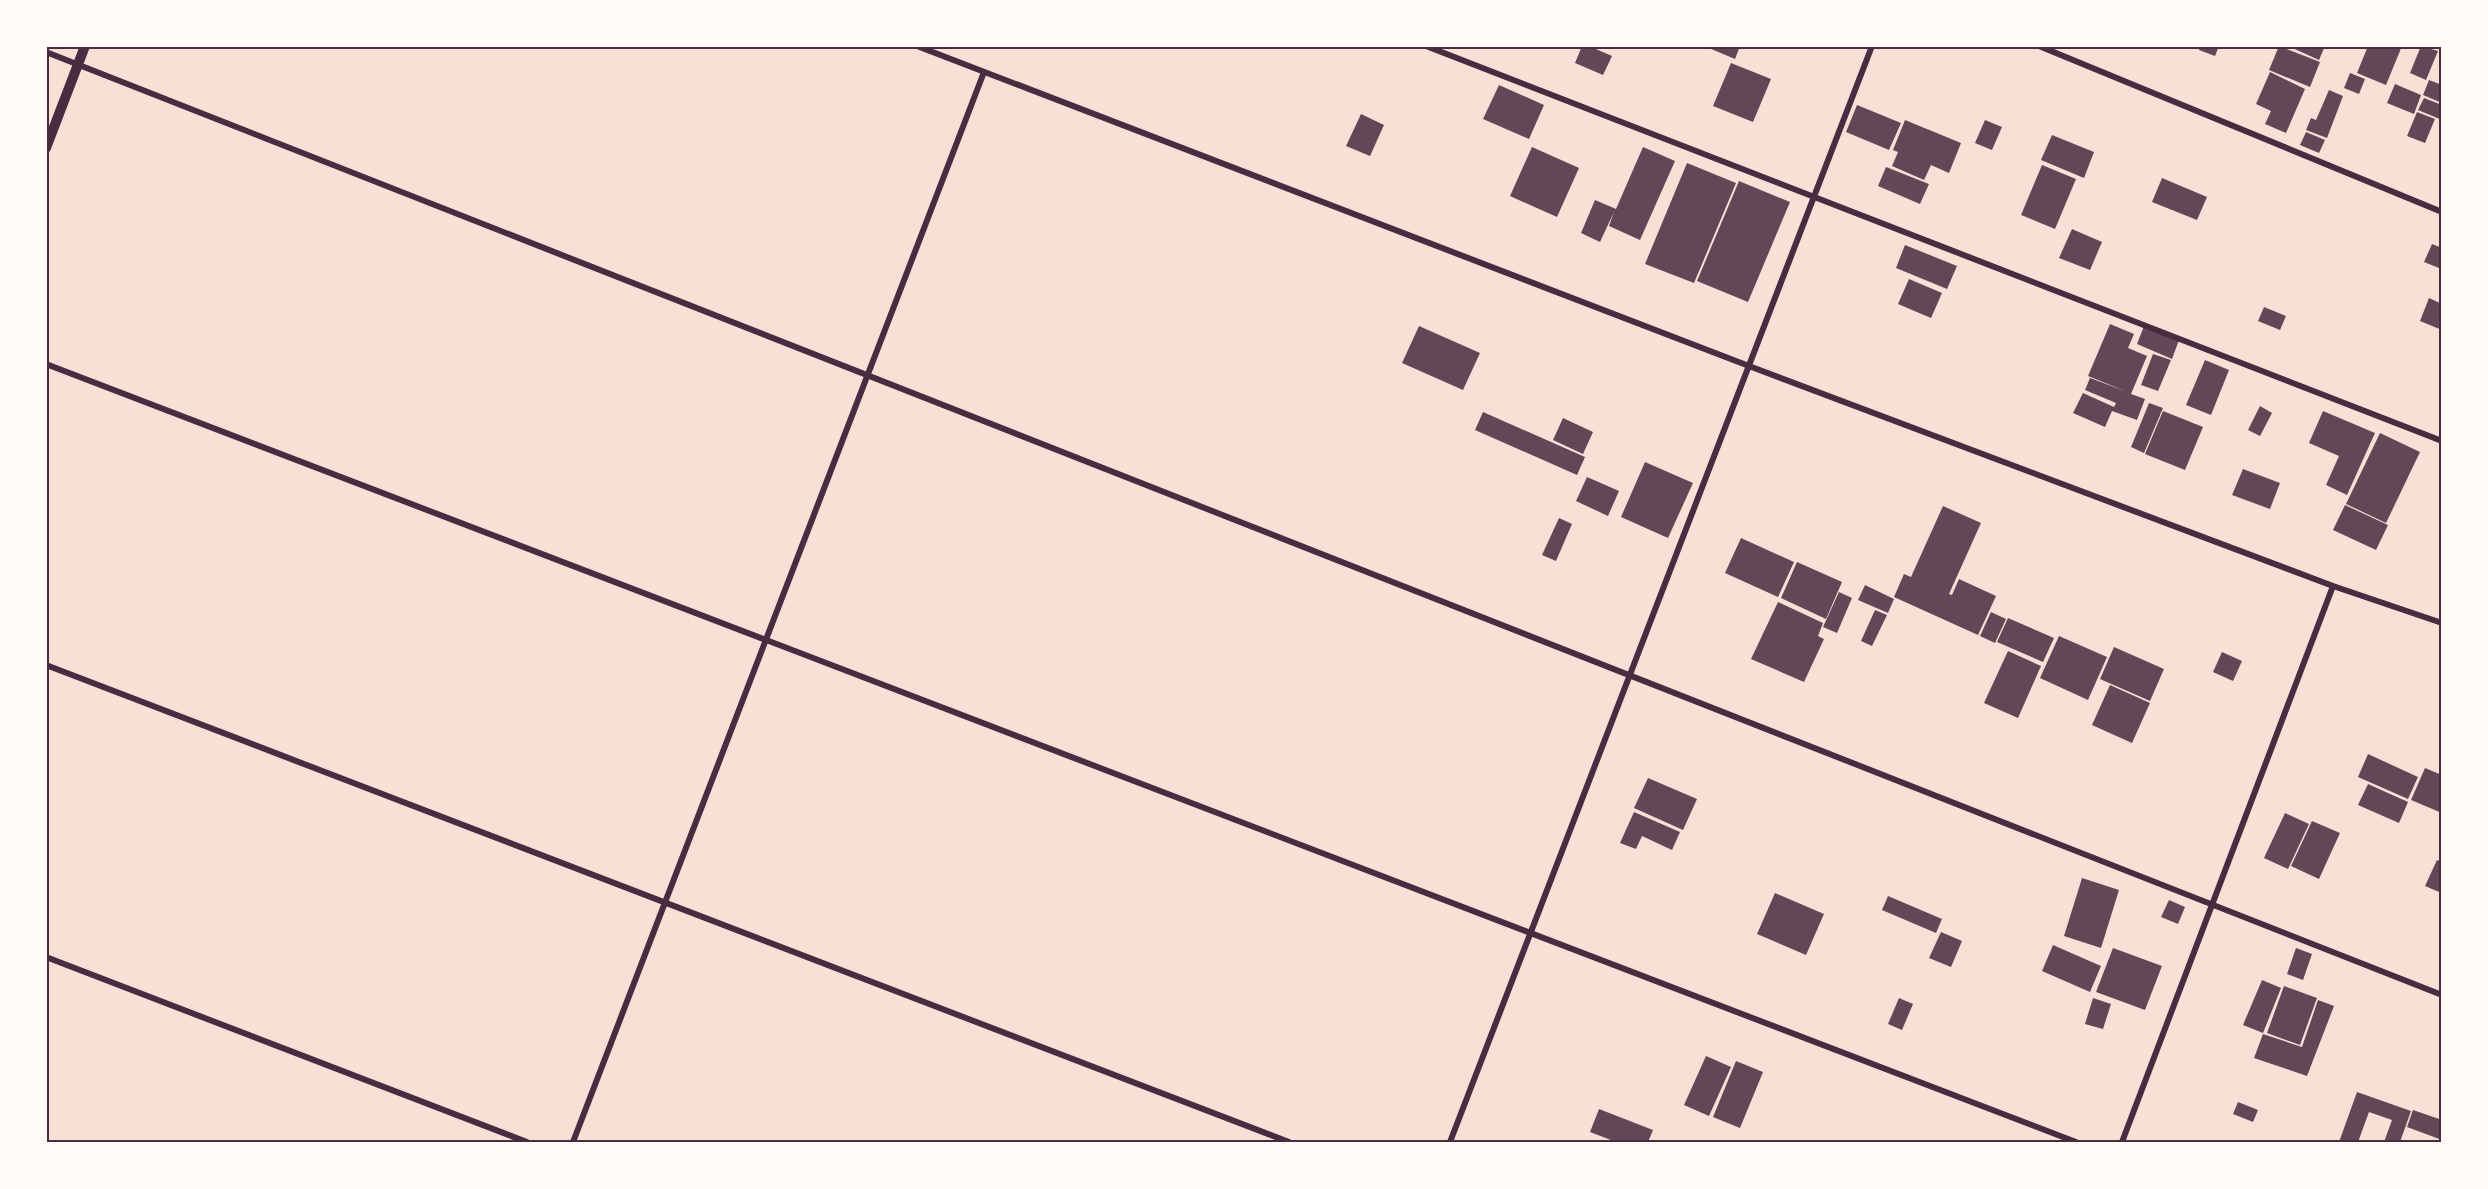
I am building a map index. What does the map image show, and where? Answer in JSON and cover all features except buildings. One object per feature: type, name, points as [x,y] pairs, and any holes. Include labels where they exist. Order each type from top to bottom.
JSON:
[{"type":"street","points":[[46,148],[85,46]]},
{"type":"street","points":[[917,46],[1749,366],[2333,586],[2442,623]]},
{"type":"street","points":[[1426,46],[2442,441]]},
{"type":"street","points":[[1450,1143],[1872,46]]},
{"type":"street","points":[[2039,46],[2442,212]]},
{"type":"street","points":[[46,52],[2442,995]]},
{"type":"street","points":[[573,1143],[984,72]]},
{"type":"street","points":[[46,364],[2076,1143]]},
{"type":"street","points":[[2122,1143],[2333,586]]},
{"type":"street","points":[[46,665],[1289,1143]]},
{"type":"street","points":[[46,957],[527,1143]]}]
